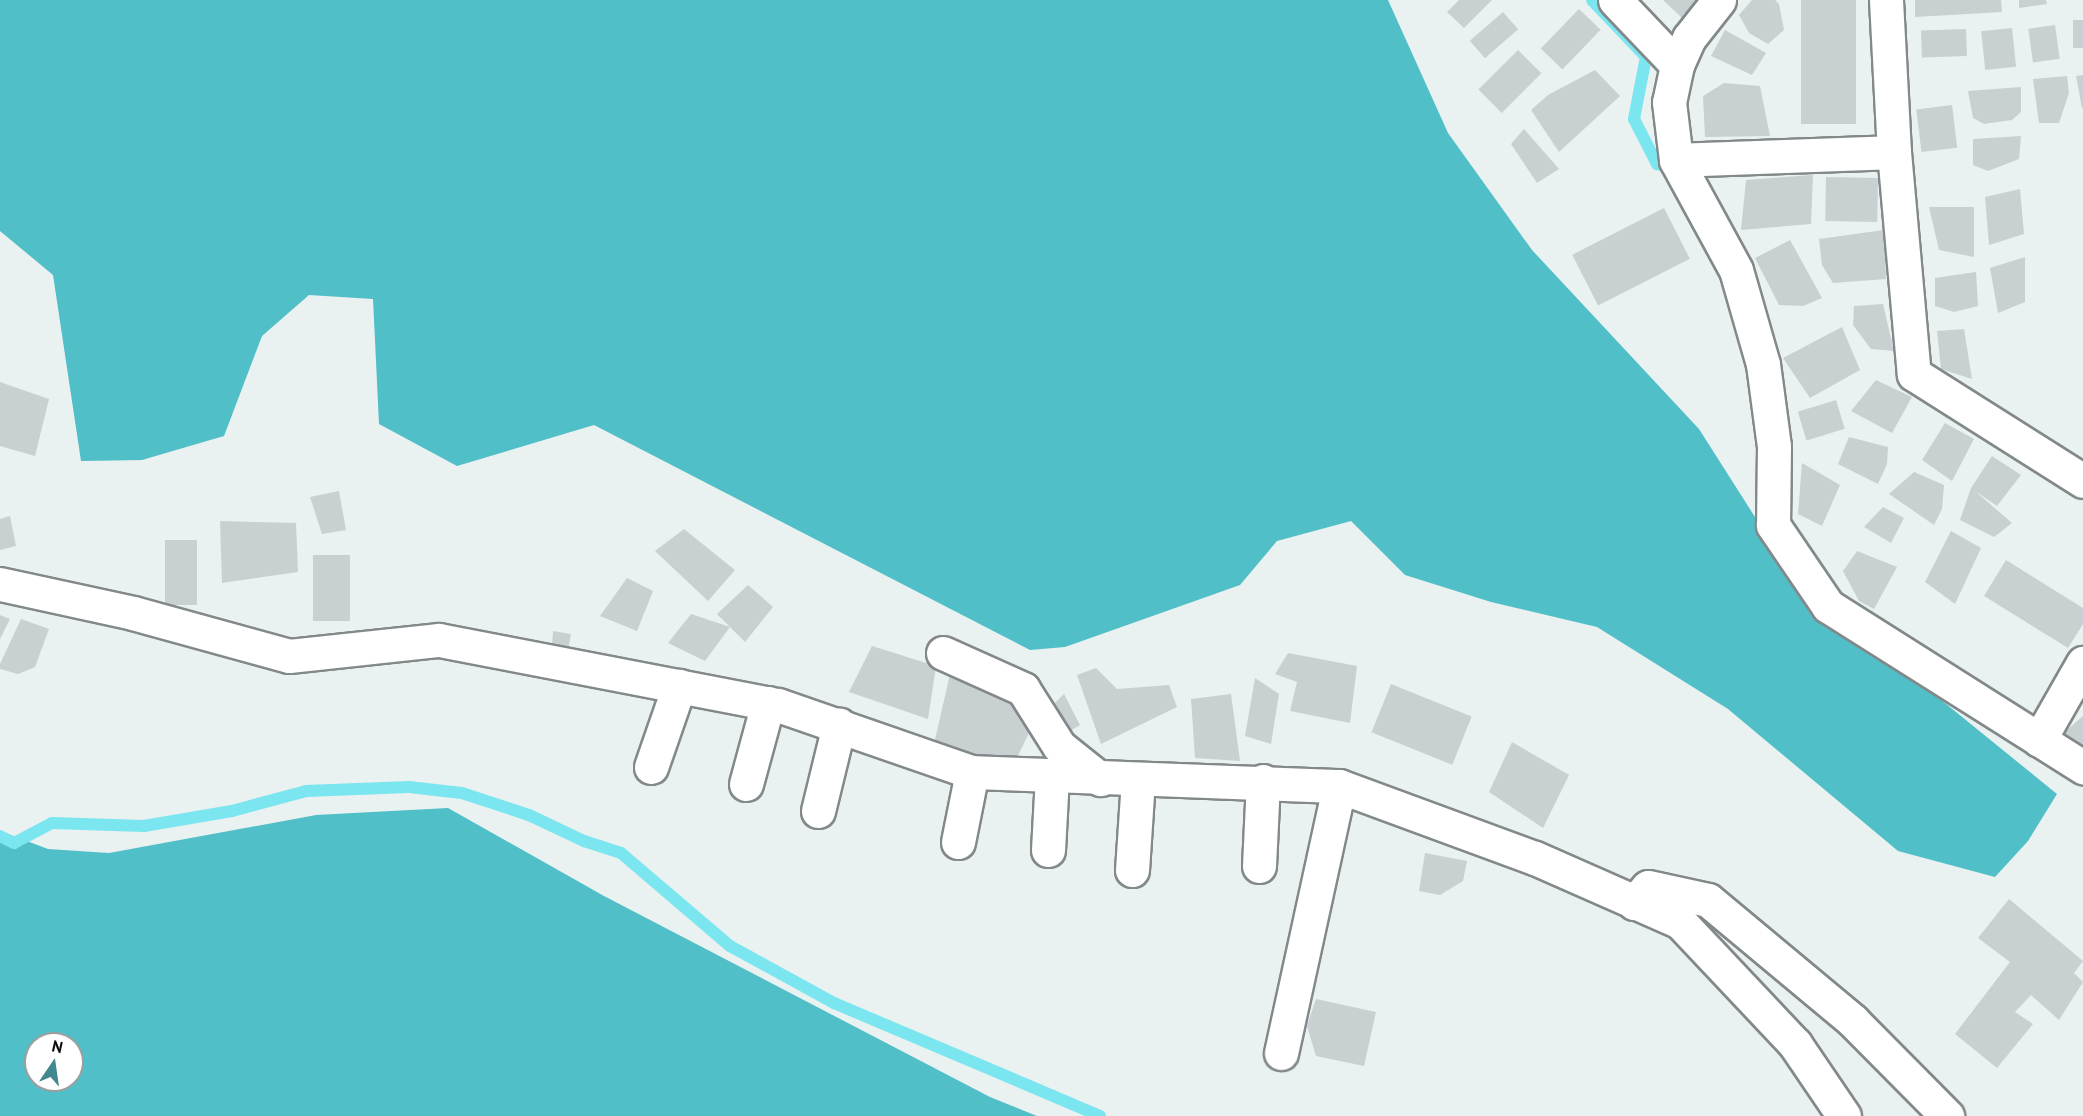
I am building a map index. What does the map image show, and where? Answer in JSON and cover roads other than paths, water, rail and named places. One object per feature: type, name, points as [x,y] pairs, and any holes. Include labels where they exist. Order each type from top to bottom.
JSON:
[{"type":"street","points":[[1614,0],[1677,65]]},
{"type":"street","points":[[1719,0],[1689,38],[1677,65],[1669,102],[1677,160],[1736,270],[1762,364],[1774,446],[1773,525],[1828,606],[2083,767]]},
{"type":"street","points":[[1886,0],[1894,152],[1914,374],[2083,481]]},
{"type":"street","points":[[1677,160],[1894,152]]},
{"type":"street","points":[[0,584],[133,613],[289,656],[439,640],[768,703],[972,772],[1100,779],[1263,781],[1338,786],[1535,858],[1680,922],[1795,1044],[1844,1116]]},
{"type":"street","points":[[943,652],[1023,689],[1059,746],[1100,779]]},
{"type":"street","points":[[2039,740],[2083,663]]},
{"type":"street","points":[[651,767],[679,686]]},
{"type":"street","points":[[746,784],[768,703]]},
{"type":"street","points":[[818,811],[838,725]]},
{"type":"street","points":[[958,842],[972,772]]},
{"type":"street","points":[[1048,850],[1052,777]]},
{"type":"street","points":[[1132,870],[1138,779]]},
{"type":"street","points":[[1259,866],[1263,781]]},
{"type":"street","points":[[1281,1053],[1338,786]]},
{"type":"street","points":[[1634,903],[1648,887],[1708,900],[1853,1021],[1947,1116]]},
{"type":"waterway","points":[[1592,0],[1646,57],[1634,119],[1657,164]]},
{"type":"waterway","points":[[0,836],[14,843],[52,823],[144,826],[232,811],[306,791],[409,787],[462,793],[529,815],[584,841],[621,853],[730,946],[834,1003],[1100,1116]]}]
